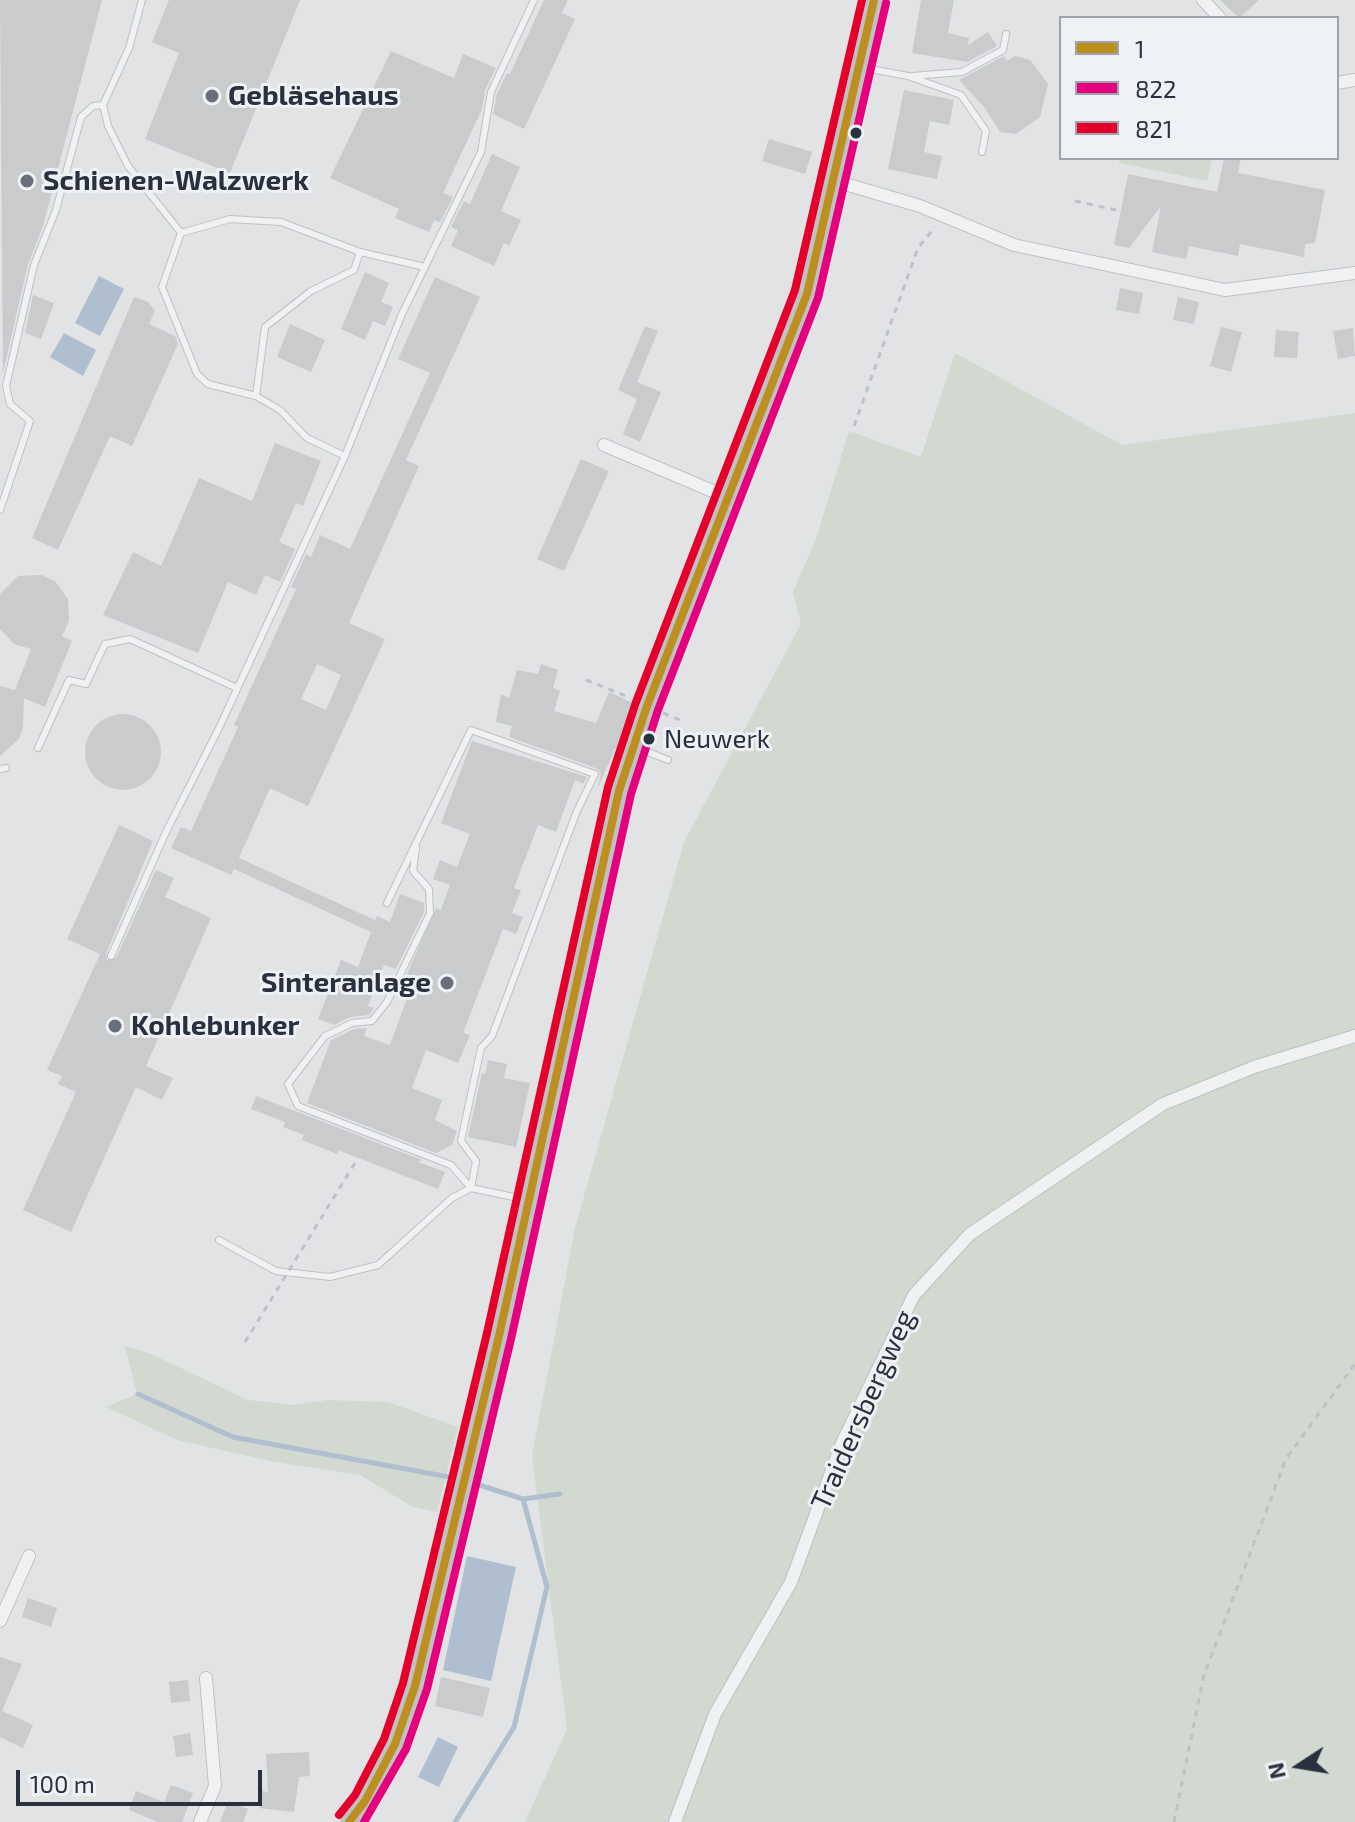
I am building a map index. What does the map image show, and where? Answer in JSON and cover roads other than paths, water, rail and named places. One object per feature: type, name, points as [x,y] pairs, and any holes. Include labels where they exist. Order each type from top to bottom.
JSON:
[{"type":"main road","points":[[349,1822],[365,1801],[395,1744],[415,1686],[529,1200],[598,878],[633,747],[807,294],[874,0]]},
{"type":"street","points":[[1203,0],[1218,16]]},
{"type":"street","points":[[835,181],[920,206],[1014,245],[1225,290],[1355,273]]},
{"type":"street","points":[[604,445],[729,498]]},
{"type":"street","name":"Traidersbergweg","points":[[675,1822],[715,1714],[791,1582],[842,1443],[914,1295],[970,1234],[1163,1104],[1254,1067],[1355,1036]]},
{"type":"street","points":[[0,1621],[29,1556]]},
{"type":"street","points":[[200,1822],[215,1786],[206,1678]]},
{"type":"lane","points":[[142,0],[129,48],[103,105],[108,126],[128,166],[181,233]]},
{"type":"lane","points":[[111,956],[166,832],[345,456],[402,314],[481,152],[491,92],[534,0]]},
{"type":"lane","points":[[908,76],[962,72],[1003,50],[1006,34]]},
{"type":"lane","points":[[860,67],[908,76],[961,95],[986,131],[982,152]]},
{"type":"lane","points":[[0,510],[30,421],[10,404],[6,386],[8,365],[34,265],[56,210],[81,117],[93,106],[103,105]]},
{"type":"lane","points":[[181,233],[230,219],[281,222],[360,252],[425,267]]},
{"type":"lane","points":[[181,233],[162,287],[197,374],[208,384],[256,396],[280,410],[307,438],[345,456]]},
{"type":"lane","points":[[256,396],[265,327],[311,291],[354,270],[360,252]]},
{"type":"lane","points":[[38,748],[69,680],[86,684],[105,644],[130,639],[237,688]]},
{"type":"lane","points":[[387,903],[471,730],[595,774],[577,811],[492,1036],[481,1048],[461,1141],[476,1161],[471,1188]]},
{"type":"lane","points":[[633,747],[668,760]]},
{"type":"lane","points":[[416,848],[413,871],[429,889],[430,913],[387,1002],[372,1021],[352,1023],[325,1036],[288,1084],[298,1106],[451,1165],[471,1188],[529,1200]]},
{"type":"lane","points":[[219,1240],[276,1271],[330,1277],[378,1265],[452,1198],[471,1188]]},
{"type":"water","points":[[99,276],[124,289],[100,336],[75,323]]},
{"type":"water","points":[[64,333],[96,350],[83,376],[50,357]]},
{"type":"water","points":[[467,1556],[516,1567],[491,1681],[443,1670]]},
{"type":"water","points":[[438,1737],[458,1747],[439,1787],[418,1777]]},
{"type":"waterway","points":[[138,1394],[233,1437],[460,1479]]},
{"type":"waterway","points":[[455,1822],[514,1727],[547,1587],[523,1499],[470,1482]]},
{"type":"waterway","points":[[523,1499],[560,1494]]},
{"type":"place","name":"Gebläsehaus","points":[[212,96]]},
{"type":"place","name":"Schienen-Walzwerk","points":[[27,181]]},
{"type":"place","name":"Neuwerk","points":[[649,739]]},
{"type":"place","name":"Sinteranlage","points":[[447,983]]},
{"type":"place","name":"Kohlebunker","points":[[115,1026]]}]
